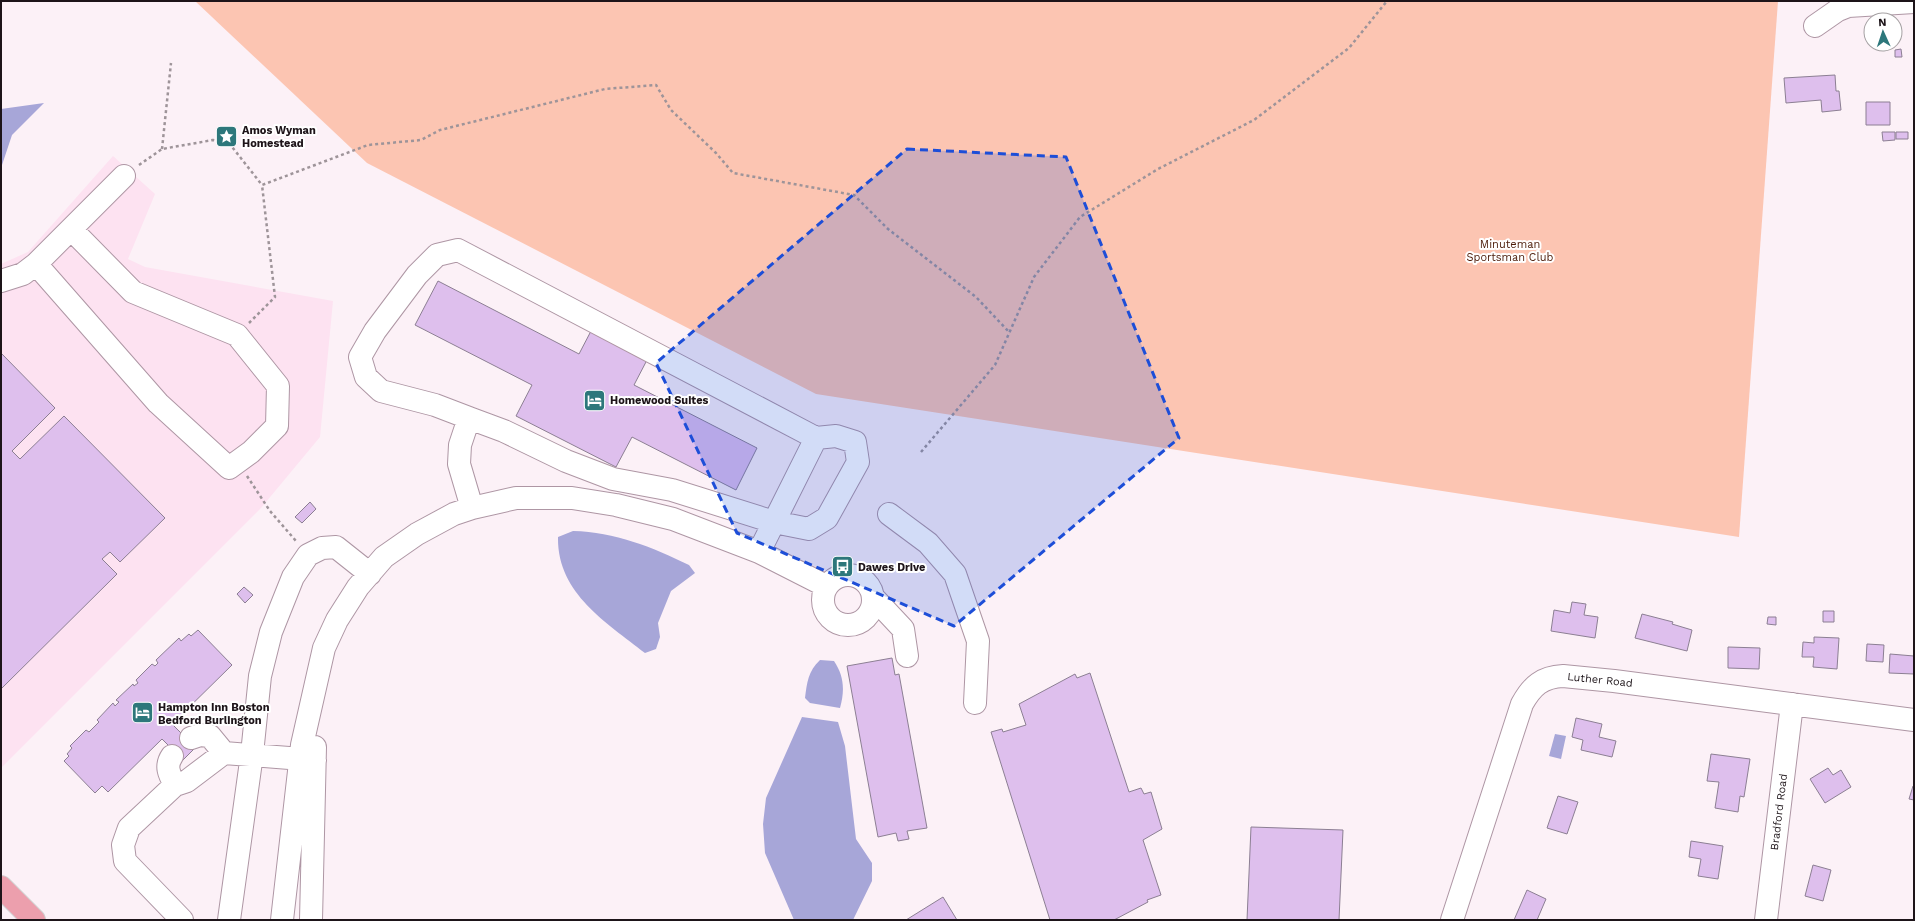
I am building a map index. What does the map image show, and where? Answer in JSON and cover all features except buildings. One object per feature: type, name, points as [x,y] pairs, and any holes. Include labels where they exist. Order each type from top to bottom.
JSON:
[{"type":"main road","points":[[1,887],[34,920]]},
{"type":"street","points":[[1815,26],[1838,10],[1848,6],[1914,2]]},
{"type":"street","points":[[1,281],[23,274],[36,264],[124,176]]},
{"type":"street","points":[[36,264],[158,403],[229,468],[250,452],[277,426],[278,386],[237,335],[133,292],[71,229]]},
{"type":"street","points":[[458,250],[816,438],[836,436],[856,442],[858,462],[827,518],[809,529],[774,522],[672,490],[613,479],[566,461],[504,431],[469,418],[435,405],[381,391],[366,377],[360,356],[375,331],[417,275],[437,255],[458,250]]},
{"type":"street","points":[[469,418],[460,444],[459,464],[472,508]]},
{"type":"street","points":[[759,552],[816,438]]},
{"type":"street","points":[[311,920],[308,759],[302,745],[324,648],[337,620],[358,587],[384,557],[417,534],[454,514],[472,508],[516,498],[572,498],[673,519],[759,552],[826,586]]},
{"type":"street","points":[[889,514],[928,543],[956,574],[978,641],[975,703]]},
{"type":"street","points":[[229,920],[252,754],[260,676],[271,632],[292,577],[308,555],[322,548],[336,547],[370,574]]},
{"type":"street","points":[[873,597],[870,612],[865,619],[854,625],[842,625],[831,620],[824,610],[822,598],[826,586],[834,578],[845,574],[857,576],[865,580],[873,597],[903,629],[908,656]]},
{"type":"street","name":"Luther Road","points":[[1452,920],[1522,704],[1530,690],[1542,681],[1555,676],[1563,676],[1914,720]]},
{"type":"street","name":"Bradford Road","points":[[1766,920],[1792,704]]},
{"type":"street","points":[[191,738],[200,735],[210,736],[224,753]]},
{"type":"street","points":[[182,920],[125,861],[123,845],[129,828],[175,785],[187,781],[224,753],[308,759]]},
{"type":"street","points":[[172,756],[168,767],[175,785]]},
{"type":"street","points":[[282,920],[308,759]]},
{"type":"path","points":[[920,452],[995,365],[1034,277],[1080,217],[1158,169],[1254,120],[1349,48],[1388,1]]},
{"type":"path","points":[[162,149],[171,64]]},
{"type":"path","points":[[262,185],[368,145],[421,140],[440,130],[605,89],[656,85],[671,110],[716,153],[733,173],[854,195],[888,229],[976,296],[1010,332]]},
{"type":"path","points":[[124,176],[162,149],[213,140],[229,143],[262,185],[275,297],[237,335]]},
{"type":"path","points":[[238,462],[270,511],[308,555]]},
{"type":"highlighted area","points":[[907,149],[1066,157],[1179,438],[954,626],[737,533],[656,363]]},
{"type":"shaded area","points":[[113,156],[155,194],[128,259],[145,267],[333,301],[320,437],[261,508],[1,768],[1,264],[28,252]]},
{"type":"green space","name":"Minuteman Sportsman Club","points":[[195,1],[1778,1],[1739,537],[816,394],[367,163]]},
{"type":"water","points":[[44,103],[12,135],[1,168],[1,109]]},
{"type":"water","points":[[573,531],[604,534],[633,542],[661,552],[689,565],[695,573],[671,591],[658,623],[660,637],[656,649],[645,653],[600,617],[586,604],[575,590],[566,574],[560,557],[558,537]]},
{"type":"water","points":[[820,660],[834,661],[840,672],[843,683],[843,695],[840,708],[810,703],[805,698],[807,682],[813,668]]},
{"type":"water","points":[[802,717],[838,722],[845,746],[856,839],[872,863],[872,881],[853,920],[794,920],[765,853],[763,824],[766,798]]},
{"type":"water","points":[[1555,734],[1566,736],[1561,759],[1549,756]]},
{"type":"place","name":"Amos Wyman Homestead","points":[[226,136]]},
{"type":"place","name":"Homewood Suites","points":[[594,400]]},
{"type":"place","name":"Dawes Drive","points":[[843,567]]},
{"type":"place","name":"Hampton Inn Boston Bedford Burlington","points":[[143,713]]}]
